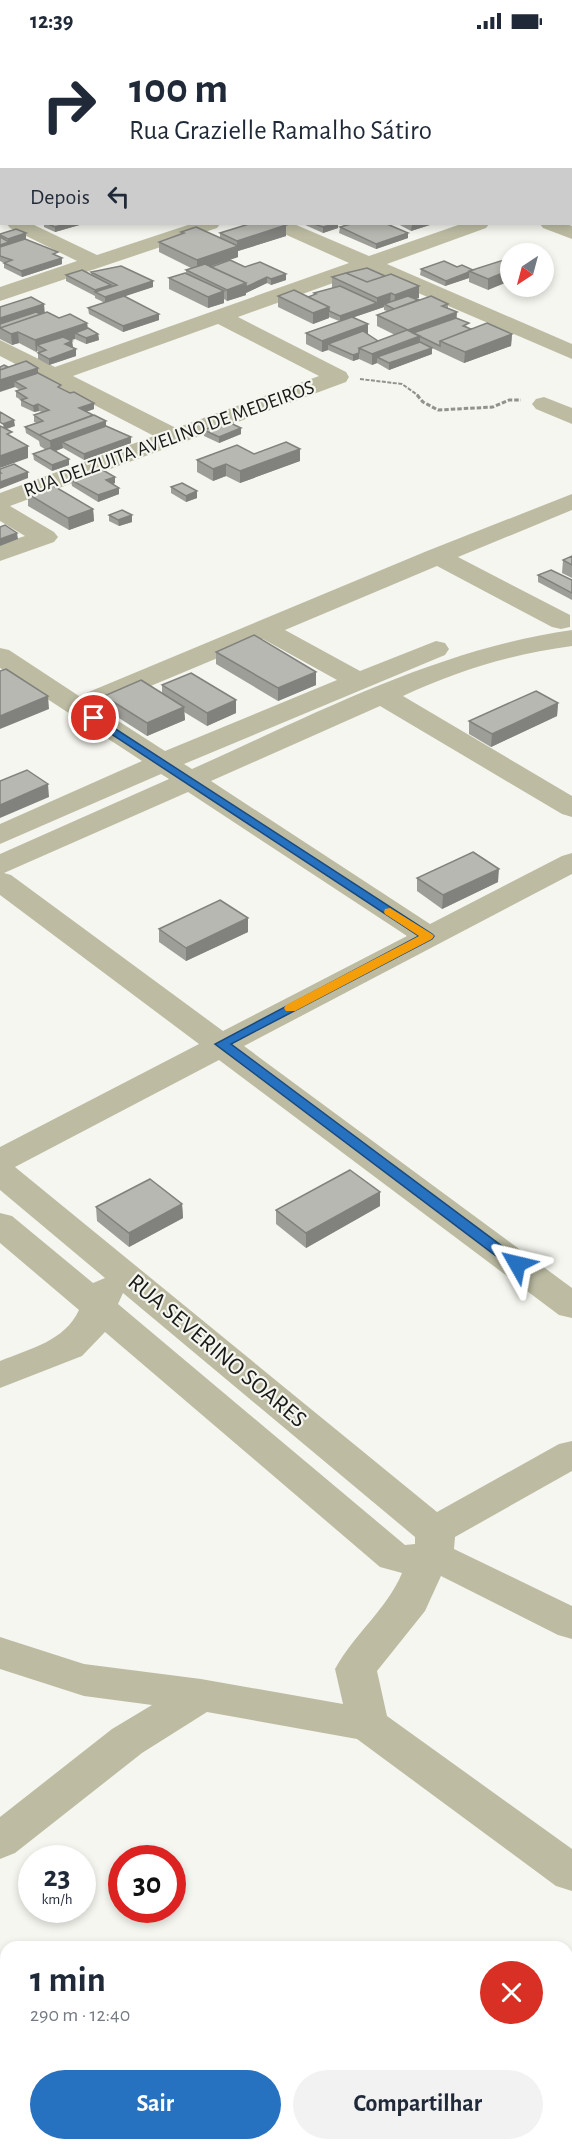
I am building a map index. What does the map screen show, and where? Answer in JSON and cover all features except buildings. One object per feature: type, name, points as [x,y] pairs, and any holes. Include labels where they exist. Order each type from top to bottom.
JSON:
[{"type":"street","points":[[19,225],[95,262]]},
{"type":"street","points":[[0,294],[207,225]]},
{"type":"street","points":[[280,225],[572,352]]},
{"type":"street","points":[[56,374],[476,225]]},
{"type":"street","points":[[552,225],[572,233]]},
{"type":"street","points":[[219,316],[338,377]]},
{"type":"street","points":[[0,347],[176,438]]},
{"type":"street","name":"RUA DELZUITA AVELINO DE MEDEIROS","points":[[0,501],[338,377]]},
{"type":"street","points":[[544,404],[572,417]]},
{"type":"street","points":[[76,707],[572,501]]},
{"type":"street","points":[[0,510],[45,537],[0,553]]},
{"type":"street","points":[[436,556],[568,626]]},
{"type":"street","points":[[0,835],[356,680],[458,641],[568,626]]},
{"type":"street","points":[[0,865],[189,779],[432,673],[484,654],[532,643],[568,626]]},
{"type":"street","points":[[265,629],[356,680]]},
{"type":"street","points":[[0,656],[428,936]]},
{"type":"street","points":[[382,695],[572,808]]},
{"type":"street","points":[[0,1161],[572,862]]},
{"type":"street","points":[[0,881],[572,1306]]},
{"type":"street","name":"RUA SEVERINO SOARES","points":[[0,1172],[118,1269],[419,1547]]},
{"type":"street","name":"RUA SEVERINO SOARES","points":[[0,1224],[98,1306],[419,1547]]},
{"type":"street","points":[[0,1375],[69,1347],[90,1327],[98,1306],[118,1269]]},
{"type":"street","points":[[419,1547],[572,1454]]},
{"type":"street","points":[[419,1547],[572,1624]]},
{"type":"street","points":[[368,1725],[356,1669],[376,1641],[411,1600],[419,1547]]},
{"type":"street","points":[[0,1653],[84,1680],[201,1695],[368,1725],[572,1873]]},
{"type":"street","points":[[0,1840],[127,1741],[201,1695]]},
{"type":"path","points":[[338,377],[402,384],[418,395],[423,402],[438,410],[492,407],[517,399],[544,404]]},
{"type":"slow traffic","points":[[291,1008],[428,936],[390,912]]},
{"type":"route","points":[[94,718],[428,936],[222,1044],[517,1264]]}]
